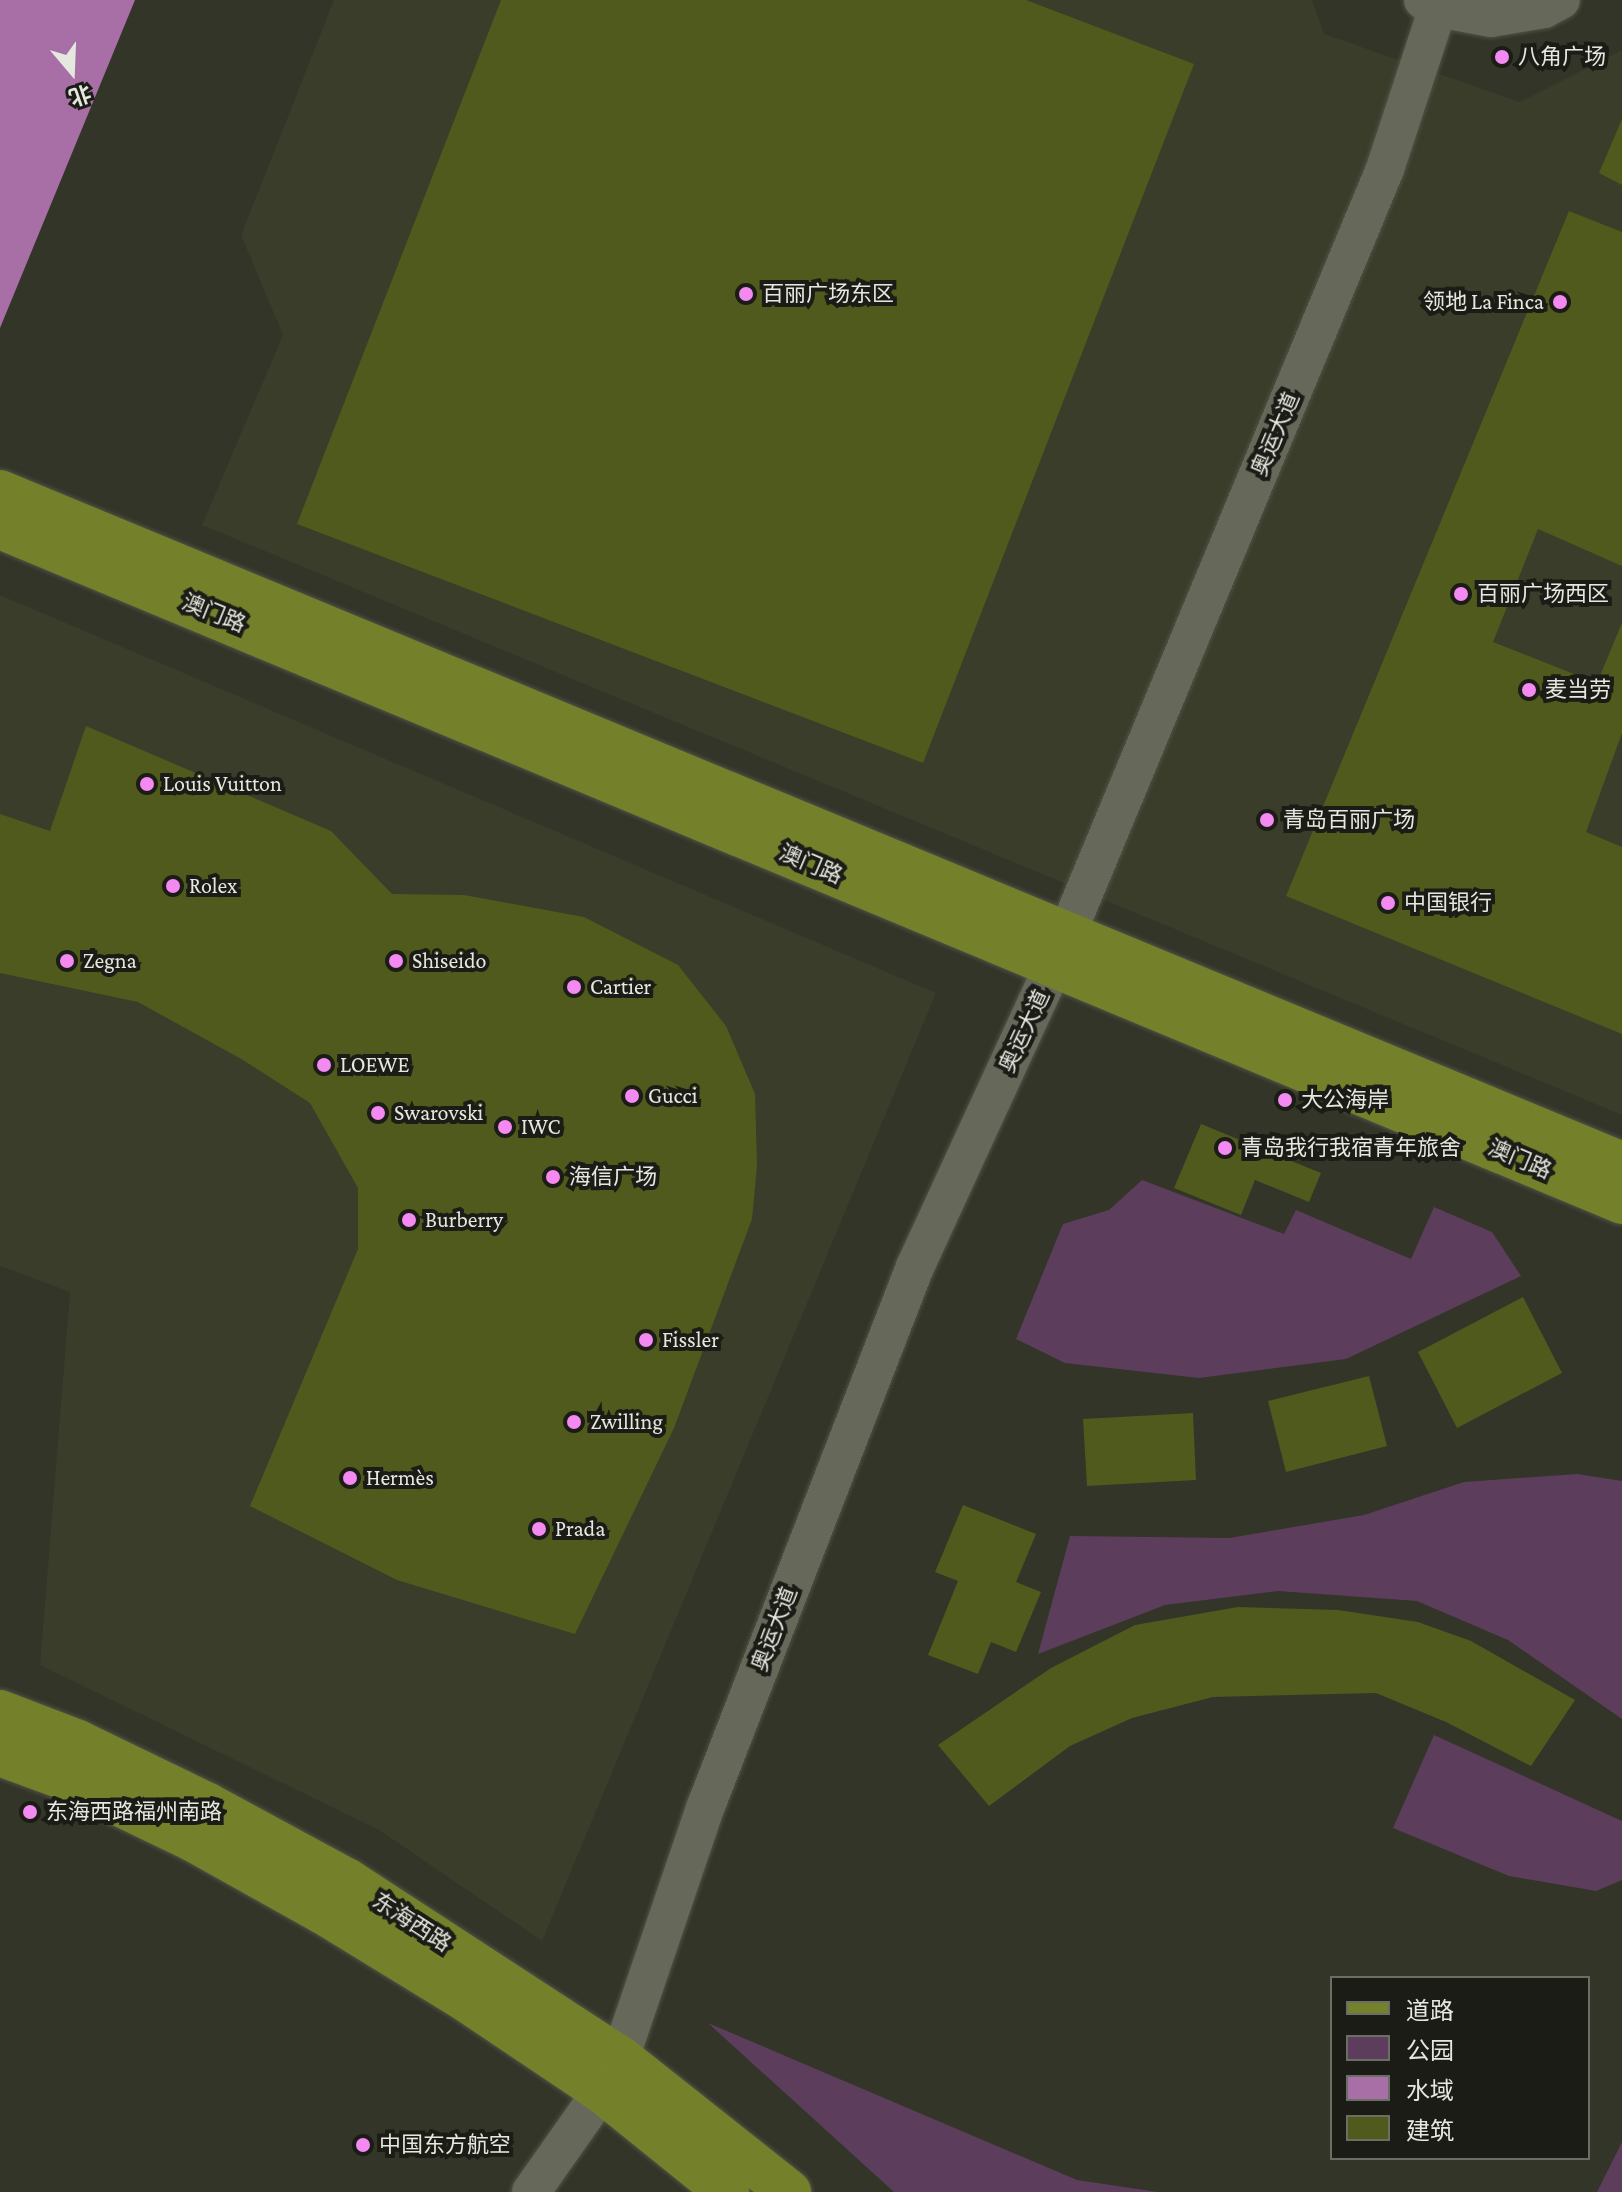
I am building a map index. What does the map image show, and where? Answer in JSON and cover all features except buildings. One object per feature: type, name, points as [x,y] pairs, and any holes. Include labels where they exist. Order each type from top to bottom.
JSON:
[{"type":"main road","name":"澳门路","points":[[0,492],[1060,950],[1622,1202]]},
{"type":"main road","name":"澳门路","points":[[0,527],[1060,950],[1622,1164]]},
{"type":"main road","name":"东海西路","points":[[0,1712],[78,1742],[169,1786],[348,1881],[611,2075],[789,2192]]},
{"type":"main road","name":"东海西路","points":[[0,1754],[65,1778],[194,1840],[323,1912],[468,2001],[611,2075],[727,2192]]},
{"type":"street","points":[[1430,4],[1491,18],[1544,9],[1561,0]]},
{"type":"street","name":"奥运大道","points":[[531,2192],[611,2075],[706,1806],[915,1267],[1060,950],[1385,169],[1430,4]]},
{"type":"shaded area","name":"青岛百丽广场","points":[[334,0],[1312,0],[1324,34],[1520,102],[1622,50],[1622,1115],[202,525],[283,335],[241,235]]},
{"type":"shaded area","points":[[0,595],[936,993],[542,1941],[379,1830],[40,1665],[70,1292],[0,1266]]},
{"type":"green space","points":[[1142,1180],[1284,1234],[1296,1210],[1411,1259],[1434,1207],[1492,1232],[1521,1276],[1346,1359],[1199,1378],[1065,1363],[1016,1339],[1063,1224],[1109,1210]]},
{"type":"green space","points":[[1577,1474],[1622,1481],[1622,1719],[1508,1640],[1417,1601],[1278,1591],[1165,1605],[1038,1654],[1070,1536],[1229,1538],[1364,1515],[1464,1482]]},
{"type":"green space","points":[[1434,1735],[1622,1821],[1622,1880],[1596,1891],[1509,1876],[1393,1828]]},
{"type":"green space","points":[[708,2023],[1077,2180],[1158,2192],[894,2192]]},
{"type":"green space","points":[[1622,2142],[1622,2192],[1597,2192]]},
{"type":"water","points":[[0,0],[135,0],[0,328]]},
{"type":"place","name":"八角广场","points":[[1502,57]]},
{"type":"place","name":"百丽广场东区","points":[[746,294]]},
{"type":"place","name":"领地 La Finca","points":[[1560,302]]},
{"type":"place","name":"百丽广场西区","points":[[1461,594]]},
{"type":"place","name":"麦当劳","points":[[1529,690]]},
{"type":"place","name":"Louis Vuitton","points":[[147,784]]},
{"type":"place","name":"青岛百丽广场","points":[[1267,820]]},
{"type":"place","name":"Rolex","points":[[173,886]]},
{"type":"place","name":"中国银行","points":[[1388,903]]},
{"type":"place","name":"Zegna","points":[[67,961]]},
{"type":"place","name":"Shiseido","points":[[396,961]]},
{"type":"place","name":"Cartier","points":[[574,987]]},
{"type":"place","name":"LOEWE","points":[[324,1065]]},
{"type":"place","name":"Gucci","points":[[632,1096]]},
{"type":"place","name":"大公海岸","points":[[1285,1100]]},
{"type":"place","name":"Swarovski","points":[[378,1113]]},
{"type":"place","name":"IWC","points":[[505,1127]]},
{"type":"place","name":"青岛我行我宿青年旅舍","points":[[1225,1148]]},
{"type":"place","name":"海信广场","points":[[553,1177]]},
{"type":"place","name":"Burberry","points":[[409,1220]]},
{"type":"place","name":"Fissler","points":[[646,1340]]},
{"type":"place","name":"Zwilling","points":[[574,1422]]},
{"type":"place","name":"Hermès","points":[[350,1478]]},
{"type":"place","name":"Prada","points":[[539,1529]]},
{"type":"place","name":"东海西路福州南路","points":[[30,1812]]},
{"type":"place","name":"中国东方航空","points":[[363,2145]]}]
